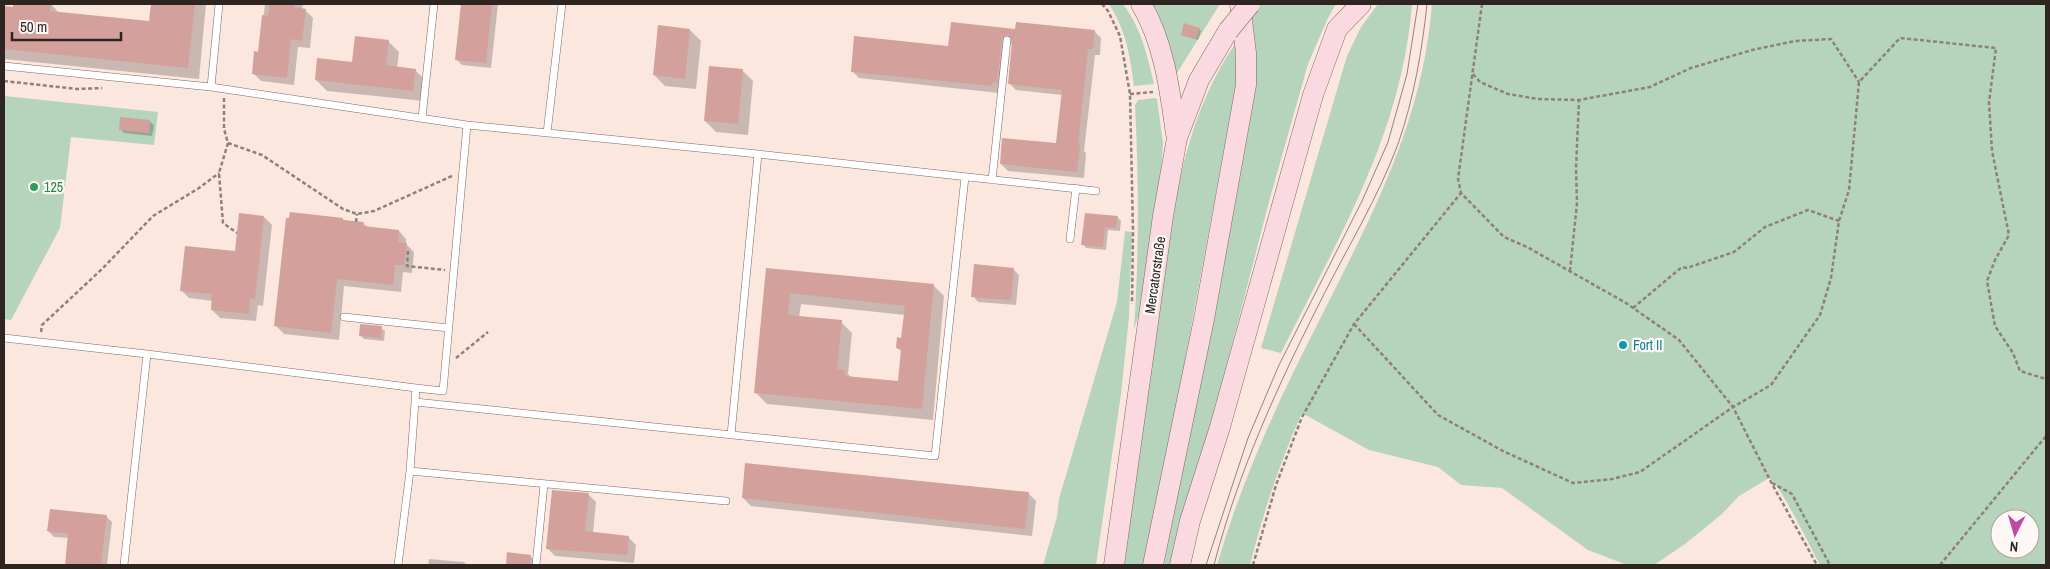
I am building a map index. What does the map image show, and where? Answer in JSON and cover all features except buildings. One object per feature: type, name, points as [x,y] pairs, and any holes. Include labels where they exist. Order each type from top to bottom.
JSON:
[{"type":"main road","points":[[1141,4],[1153,27],[1161,52],[1177,138]]},
{"type":"main road","points":[[1153,565],[1204,319],[1246,85],[1246,53],[1240,4]]},
{"type":"main road","name":"Mercatorstraße","points":[[1114,565],[1163,216],[1177,138],[1199,80],[1228,31],[1250,4]]},
{"type":"main road","points":[[1180,565],[1190,521],[1220,427],[1313,95],[1336,29],[1362,4]]},
{"type":"lane","points":[[211,87],[219,4]]},
{"type":"lane","points":[[422,118],[434,4]]},
{"type":"lane","points":[[547,133],[562,4]]},
{"type":"lane","points":[[992,180],[1007,40]]},
{"type":"lane","points":[[4,66],[211,87],[467,125],[758,154],[1096,191]]},
{"type":"lane","points":[[4,338],[443,391],[467,125]]},
{"type":"lane","points":[[732,435],[758,154]]},
{"type":"lane","points":[[415,402],[935,456],[965,177]]},
{"type":"lane","points":[[1070,239],[1076,188]]},
{"type":"lane","points":[[344,317],[448,328]]},
{"type":"lane","points":[[124,565],[147,354]]},
{"type":"lane","points":[[398,565],[410,471],[416,388]]},
{"type":"lane","points":[[410,471],[726,501]]},
{"type":"lane","points":[[536,565],[544,484]]},
{"type":"path","points":[[1102,4],[1108,11],[1120,36],[1130,94],[1133,231],[1132,306]]},
{"type":"path","points":[[1482,4],[1458,179],[1462,194],[1504,237],[1570,271],[1634,308],[1679,340],[1733,407],[1771,482],[1817,565]]},
{"type":"path","points":[[1354,324],[1438,415],[1503,451],[1573,483],[1612,479],[1640,472],[1733,407],[1771,385],[1820,316],[1831,278],[1839,221],[1849,190],[1859,82],[1900,38],[1996,48],[1989,102],[1992,151],[2008,235],[1987,281],[1995,326],[2013,354],[2020,370],[2046,379]]},
{"type":"path","points":[[1472,74],[1480,82],[1508,94],[1538,99],[1579,100],[1650,87],[1691,68],[1752,50],[1796,41],[1831,39],[1859,82]]},
{"type":"path","points":[[4,81],[91,89],[111,87],[126,78]]},
{"type":"path","points":[[224,89],[224,129],[228,144],[219,173],[224,223],[237,233]]},
{"type":"path","points":[[1130,94],[1169,90]]},
{"type":"path","points":[[1570,271],[1577,203],[1576,168],[1579,100]]},
{"type":"path","points":[[228,144],[262,155],[343,209],[357,214],[374,211],[462,171]]},
{"type":"path","points":[[39,342],[42,325],[102,269],[154,216],[219,173]]},
{"type":"path","points":[[1253,565],[1276,485],[1302,417],[1354,324],[1462,194]]},
{"type":"path","points":[[1634,308],[1682,267],[1688,268],[1734,252],[1765,227],[1808,210],[1839,221]]},
{"type":"path","points":[[356,222],[357,214]]},
{"type":"path","points":[[408,251],[407,266],[454,271]]},
{"type":"path","points":[[446,358],[456,358],[488,332]]},
{"type":"path","points":[[1940,565],[2046,436]]},
{"type":"path","points":[[1771,482],[1792,494],[1830,565]]},
{"type":"green space","points":[[1109,4],[1123,4],[1129,13],[1139,32],[1154,84],[1134,86],[1129,54],[1123,33]]},
{"type":"green space","points":[[1148,4],[1220,4],[1172,81]]},
{"type":"green space","points":[[1258,4],[1336,4],[1308,64],[1270,198],[1175,565],[1164,565],[1210,329],[1252,18],[1255,14],[1254,9]]},
{"type":"green space","points":[[1378,4],[1412,4],[1406,51],[1395,97],[1381,141],[1345,226],[1281,353],[1261,348],[1347,56],[1361,27]]},
{"type":"green space","points":[[1432,4],[2046,4],[2046,565],[1820,565],[1788,504],[1774,482],[1769,478],[1739,496],[1722,514],[1685,544],[1654,565],[1627,565],[1588,550],[1502,488],[1461,485],[1438,467],[1369,450],[1302,413],[1286,450],[1273,488],[1250,565],[1217,565],[1236,506],[1271,419],[1371,215],[1404,135],[1417,93],[1426,50]]},
{"type":"green space","points":[[1235,44],[1237,79],[1147,565],[1122,565],[1166,255],[1179,181],[1201,110],[1216,76]]},
{"type":"green space","name":"125","points":[[4,96],[158,112],[154,145],[71,137],[60,228],[11,320],[4,319]]},
{"type":"green space","points":[[1157,99],[1163,143],[1161,177],[1144,299],[1134,329],[1138,217],[1135,105],[1138,100]]},
{"type":"green space","points":[[1125,231],[1132,232],[1129,317],[1121,394],[1096,565],[1043,565],[1057,517],[1059,499],[1117,302]]},
{"type":"tram line","points":[[1206,565],[1248,438],[1279,365],[1362,201],[1388,142],[1407,74],[1418,4]]},
{"type":"tram line","points":[[1214,565],[1235,496],[1260,430],[1321,300],[1372,203],[1398,144],[1417,74],[1427,4]]},
{"type":"place","name":"125","points":[[34,187]]},
{"type":"place","name":"Fort II","points":[[1623,345]]}]
